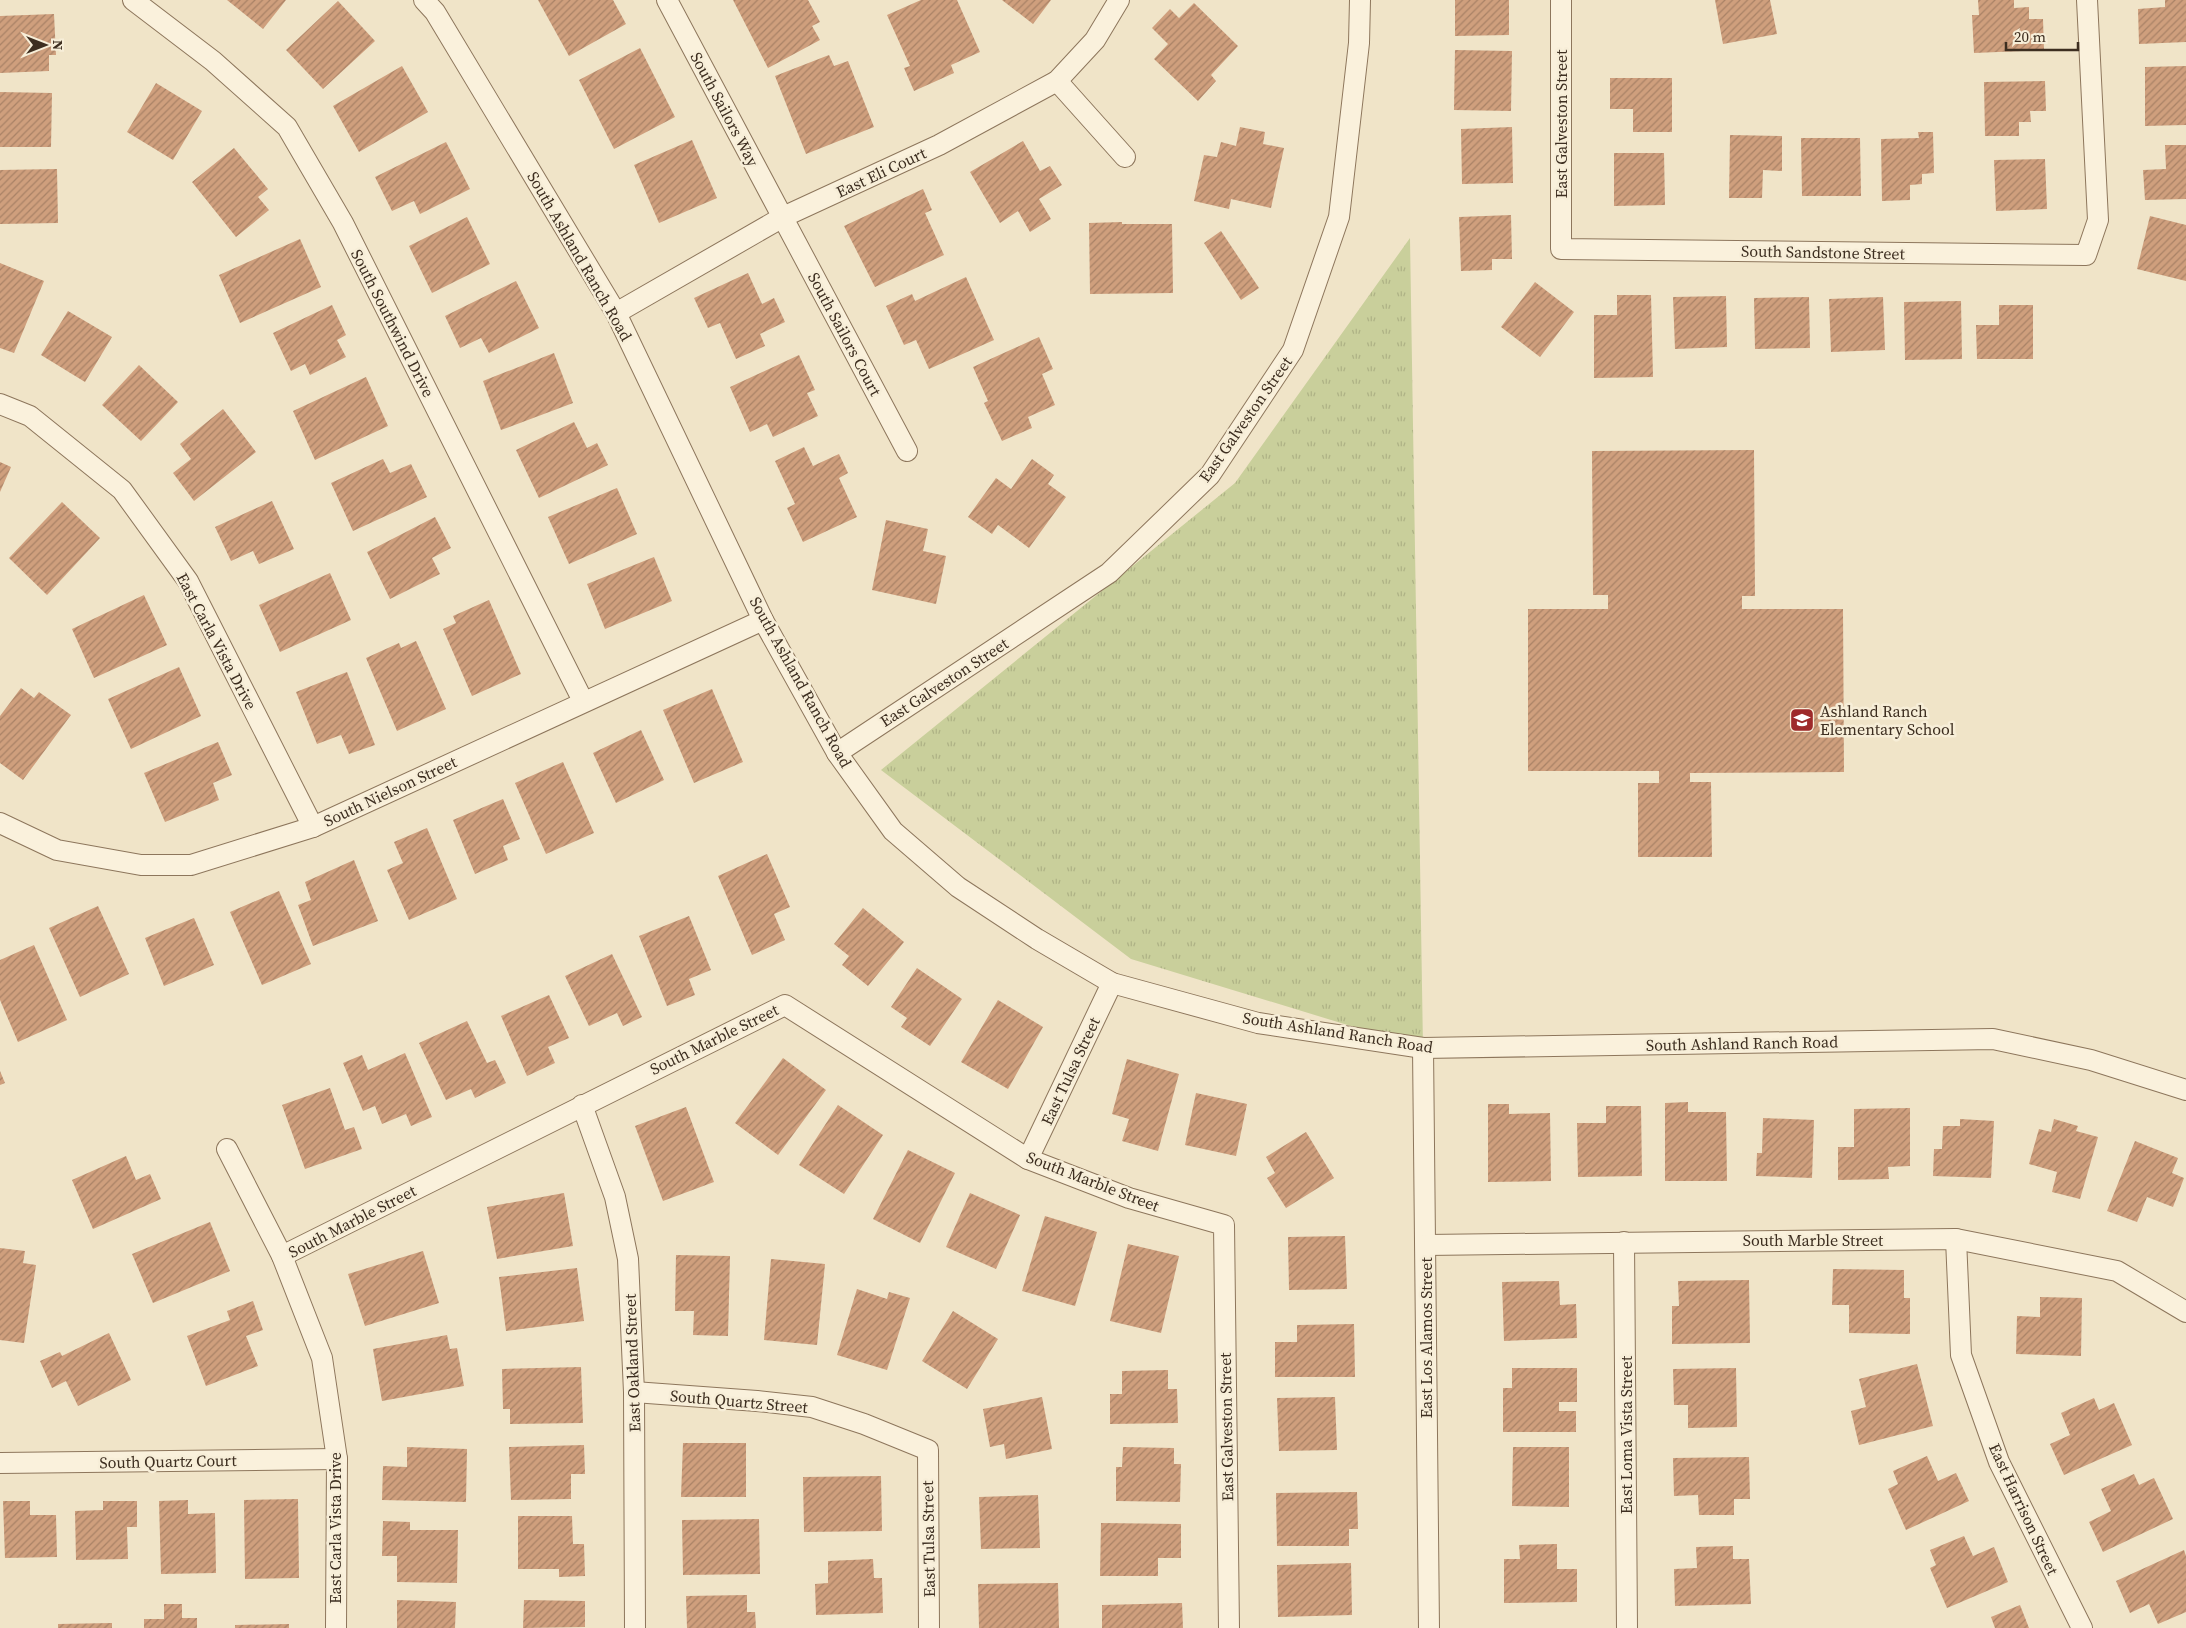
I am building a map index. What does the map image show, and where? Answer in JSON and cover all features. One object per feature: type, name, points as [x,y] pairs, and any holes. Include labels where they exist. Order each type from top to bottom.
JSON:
[{"type":"street","name":"South Southwind Drive","points":[[132,0],[213,61],[287,127],[343,223],[583,701]]},
{"type":"street","name":"South Ashland Ranch Road","points":[[424,0],[435,12],[616,312],[763,620],[837,753],[893,831],[958,887],[1037,939],[1112,983],[1258,1023],[1423,1048],[1993,1039],[2091,1060],[2186,1090]]},
{"type":"street","name":"South Sailors Way","points":[[667,0],[783,217]]},
{"type":"street","name":"East Eli Court","points":[[616,312],[783,217],[939,145],[1057,81],[1095,40],[1119,0]]},
{"type":"street","name":"East Galveston Street","points":[[837,753],[1109,573],[1210,475],[1293,350],[1339,217],[1359,44],[1360,0]]},
{"type":"street","name":"East Galveston Street","points":[[1561,0],[1561,249]]},
{"type":"street","name":"South Sandstone Street","points":[[1561,249],[2086,255],[2098,220],[2087,0]]},
{"type":"street","points":[[1057,81],[1125,157]]},
{"type":"street","name":"South Sailors Court","points":[[783,217],[907,452]]},
{"type":"street","name":"East Carla Vista Drive","points":[[0,404],[30,416],[122,490],[188,581],[313,828]]},
{"type":"street","name":"South Nielson Street","points":[[2,830],[57,850],[141,865],[191,865],[313,828],[583,701],[763,620]]},
{"type":"street","name":"East Tulsa Street","points":[[1028,1159],[1112,983]]},
{"type":"street","name":"South Marble Street","points":[[282,1256],[785,1004],[1028,1159],[1129,1198],[1224,1225]]},
{"type":"street","name":"East Los Alamos Street","points":[[1423,1048],[1429,1628]]},
{"type":"street","name":"East Oakland Street","points":[[582,1105],[615,1197],[628,1259],[634,1392],[635,1628]]},
{"type":"street","name":"East Carla Vista Drive","points":[[227,1149],[282,1256],[322,1358],[337,1459],[336,1628]]},
{"type":"street","name":"East Galveston Street","points":[[1224,1225],[1229,1628]]},
{"type":"street","name":"South Marble Street","points":[[1426,1245],[1956,1239],[2117,1271],[2186,1312]]},
{"type":"street","name":"East Harrison Street","points":[[1956,1239],[1962,1355],[1999,1462],[2082,1628]]},
{"type":"street","name":"East Loma Vista Street","points":[[1624,1242],[1627,1628]]},
{"type":"street","name":"South Quartz Street","points":[[634,1392],[812,1407],[864,1424],[928,1450]]},
{"type":"street","name":"East Tulsa Street","points":[[928,1450],[929,1628]]},
{"type":"street","name":"South Quartz Court","points":[[0,1463],[337,1459]]},
{"type":"green space","points":[[1410,238],[1423,1048],[1131,959],[881,770],[1235,483]]},
{"type":"building","points":[[227,0],[286,0],[263,29]]},
{"type":"building","points":[[538,0],[613,0],[626,24],[569,56]]},
{"type":"building","points":[[733,0],[808,0],[820,22],[812,26],[820,40],[768,68]]},
{"type":"building","points":[[921,0],[957,0],[980,52],[951,65],[954,73],[914,91],[904,68],[910,66],[887,15]]},
{"type":"building","points":[[1002,0],[1051,0],[1033,24]]},
{"type":"building","points":[[1455,0],[1509,0],[1509,35],[1455,36]]},
{"type":"building","points":[[1715,0],[1770,0],[1777,34],[1723,44]]},
{"type":"building","points":[[1978,0],[2014,0],[2014,8],[2029,7],[2029,19],[2043,19],[2044,50],[1974,53],[1972,15],[1979,15]]},
{"type":"building","points":[[2165,0],[2186,0],[2186,42],[2139,44],[2138,9],[2165,7]]},
{"type":"building","points":[[338,1],[375,41],[323,89],[286,50]]},
{"type":"building","points":[[1194,3],[1238,46],[1211,75],[1216,81],[1198,101],[1154,59],[1168,44],[1152,28],[1170,9],[1179,18]]},
{"type":"building","points":[[54,14],[56,55],[49,55],[49,71],[0,73],[0,16]]},
{"type":"building","points":[[640,48],[675,117],[614,149],[579,80]]},
{"type":"building","points":[[1455,50],[1512,51],[1511,111],[1454,110]]},
{"type":"building","points":[[829,55],[834,66],[848,61],[874,127],[806,154],[775,76]]},
{"type":"building","points":[[402,66],[428,112],[359,152],[333,106]]},
{"type":"building","points":[[2186,66],[2186,125],[2145,126],[2145,67]]},
{"type":"building","points":[[1610,78],[1672,78],[1672,132],[1633,132],[1633,109],[1610,109]]},
{"type":"building","points":[[2045,81],[2046,111],[2030,111],[2031,122],[2019,122],[2019,136],[1985,136],[1984,82]]},
{"type":"building","points":[[156,83],[202,111],[173,160],[127,132]]},
{"type":"building","points":[[0,92],[52,93],[51,147],[0,147]]},
{"type":"building","points":[[1240,127],[1265,132],[1263,144],[1284,148],[1271,208],[1231,199],[1229,209],[1194,201],[1204,155],[1217,157],[1221,142],[1236,146]]},
{"type":"building","points":[[1512,127],[1513,183],[1462,184],[1461,129]]},
{"type":"building","points":[[1918,132],[1933,132],[1934,173],[1922,174],[1922,184],[1910,185],[1910,200],[1882,201],[1881,139],[1919,138]]},
{"type":"building","points":[[1730,135],[1782,136],[1782,171],[1763,170],[1762,198],[1729,198]]},
{"type":"building","points":[[1801,138],[1860,138],[1861,196],[1802,196]]},
{"type":"building","points":[[692,140],[717,198],[659,223],[634,165]]},
{"type":"building","points":[[1023,141],[1040,171],[1050,166],[1062,185],[1039,199],[1051,219],[1030,232],[1018,211],[1000,223],[970,172]]},
{"type":"building","points":[[446,142],[470,189],[420,214],[414,201],[392,211],[375,177]]},
{"type":"building","points":[[2165,145],[2186,145],[2186,199],[2145,200],[2143,170],[2166,169]]},
{"type":"building","points":[[234,148],[268,189],[258,197],[269,210],[236,237],[192,182]]},
{"type":"building","points":[[1614,153],[1664,153],[1665,205],[1614,206]]},
{"type":"building","points":[[2045,159],[2047,209],[1996,211],[1994,160]]},
{"type":"building","points":[[57,169],[58,223],[0,224],[0,170]]},
{"type":"building","points":[[923,189],[932,210],[925,213],[944,255],[875,287],[844,226]]},
{"type":"building","points":[[1511,215],[1512,259],[1492,259],[1492,270],[1461,271],[1459,217]]},
{"type":"building","points":[[2150,216],[2186,225],[2186,281],[2137,269]]},
{"type":"building","points":[[467,217],[490,264],[432,293],[409,246]]},
{"type":"building","points":[[1122,222],[1122,224],[1172,224],[1173,293],[1090,294],[1089,223]]},
{"type":"building","points":[[1221,231],[1259,288],[1241,300],[1204,243]]},
{"type":"building","points":[[300,239],[321,287],[240,323],[219,275]]},
{"type":"building","points":[[0,263],[44,281],[14,353],[0,348]]},
{"type":"building","points":[[748,273],[762,304],[774,298],[785,322],[760,334],[765,346],[736,359],[720,323],[708,328],[694,298]]},
{"type":"building","points":[[966,277],[994,340],[929,369],[916,340],[904,345],[886,306],[912,294],[915,301]]},
{"type":"building","points":[[516,281],[539,328],[489,353],[481,338],[460,348],[445,316]]},
{"type":"building","points":[[1535,282],[1574,312],[1540,357],[1501,327]]},
{"type":"building","points":[[1617,295],[1651,295],[1653,377],[1594,378],[1594,315],[1617,315]]},
{"type":"building","points":[[1726,296],[1727,347],[1675,349],[1673,297]]},
{"type":"building","points":[[1809,297],[1810,348],[1755,349],[1754,298]]},
{"type":"building","points":[[1883,297],[1885,350],[1831,352],[1829,299]]},
{"type":"building","points":[[1961,301],[1962,359],[1905,360],[1904,302]]},
{"type":"building","points":[[332,305],[346,335],[337,340],[346,357],[310,375],[305,364],[291,371],[273,333]]},
{"type":"building","points":[[1999,305],[2033,305],[2033,359],[1977,359],[1976,325],[1999,325]]},
{"type":"building","points":[[68,311],[112,337],[85,382],[41,355]]},
{"type":"building","points":[[1039,337],[1053,369],[1042,374],[1055,405],[1028,417],[1032,428],[1002,441],[984,403],[988,401],[973,367]]},
{"type":"building","points":[[554,353],[573,403],[501,430],[483,381]]},
{"type":"building","points":[[799,355],[815,390],[807,393],[818,416],[773,437],[767,424],[750,432],[730,387]]},
{"type":"building","points":[[139,365],[178,402],[141,441],[102,405]]},
{"type":"building","points":[[366,377],[388,426],[315,460],[293,411]]},
{"type":"building","points":[[223,409],[256,452],[194,501],[173,473],[191,459],[180,444]]},
{"type":"building","points":[[574,422],[587,448],[597,443],[608,465],[539,498],[516,450]]},
{"type":"building","points":[[804,447],[813,466],[839,454],[848,473],[839,478],[857,517],[803,542],[787,508],[795,504],[775,461]]},
{"type":"building","points":[[1754,450],[1755,596],[1742,596],[1742,609],[1843,609],[1844,772],[1690,773],[1690,782],[1711,782],[1712,857],[1638,857],[1638,783],[1659,783],[1659,771],[1528,771],[1528,609],[1608,609],[1608,595],[1593,595],[1592,451]]},
{"type":"building","points":[[383,459],[390,473],[411,464],[427,497],[353,531],[331,483]]},
{"type":"building","points":[[1032,459],[1054,475],[1048,484],[1066,497],[1029,548],[998,525],[992,534],[968,517],[996,478],[1011,489]]},
{"type":"building","points":[[0,462],[11,467],[0,492]]},
{"type":"building","points":[[617,488],[637,534],[569,564],[548,517]]},
{"type":"building","points":[[272,501],[294,549],[259,564],[253,551],[231,561],[215,527]]},
{"type":"building","points":[[62,502],[100,538],[47,595],[9,558]]},
{"type":"building","points":[[435,517],[451,548],[432,558],[440,574],[390,599],[367,552]]},
{"type":"building","points":[[886,520],[928,529],[923,551],[946,556],[936,604],[872,590]]},
{"type":"building","points":[[654,557],[672,601],[605,629],[587,584]]},
{"type":"building","points":[[330,573],[351,620],[280,652],[259,605]]},
{"type":"building","points":[[144,595],[167,645],[94,678],[72,629]]},
{"type":"building","points":[[489,600],[521,674],[472,696],[443,629],[456,623],[453,616]]},
{"type":"building","points":[[416,641],[446,709],[397,731],[366,658],[399,643],[401,648]]},
{"type":"building","points":[[179,667],[201,716],[131,749],[108,699]]},
{"type":"building","points":[[347,672],[375,745],[349,754],[341,735],[317,744],[296,692]]},
{"type":"building","points":[[21,688],[34,698],[39,692],[71,715],[23,780],[0,763],[0,716]]},
{"type":"building","points":[[712,689],[743,762],[694,783],[663,710]]},
{"type":"building","points":[[641,730],[664,780],[616,803],[593,753]]},
{"type":"building","points":[[218,742],[232,775],[213,783],[219,800],[165,822],[144,773]]},
{"type":"building","points":[[563,762],[594,833],[546,854],[515,783]]},
{"type":"building","points":[[503,799],[520,839],[503,846],[508,860],[475,874],[453,820]]},
{"type":"building","points":[[427,828],[457,899],[409,920],[387,870],[403,863],[394,842]]},
{"type":"building","points":[[767,854],[790,907],[774,914],[785,940],[752,955],[718,876]]},
{"type":"building","points":[[354,860],[378,921],[313,946],[298,905],[311,900],[305,882]]},
{"type":"building","points":[[279,891],[311,964],[262,985],[230,912]]},
{"type":"building","points":[[98,906],[129,974],[80,997],[49,928]]},
{"type":"building","points":[[863,908],[904,942],[868,986],[842,965],[849,956],[834,944]]},
{"type":"building","points":[[689,916],[711,970],[689,979],[695,995],[667,1006],[639,936]]},
{"type":"building","points":[[194,918],[214,965],[164,986],[145,938]]},
{"type":"building","points":[[34,945],[67,1020],[18,1042],[0,1000],[0,960]]},
{"type":"building","points":[[612,954],[642,1017],[623,1026],[617,1013],[589,1026],[565,976]]},
{"type":"building","points":[[917,968],[962,999],[930,1046],[901,1027],[907,1018],[891,1007]]},
{"type":"building","points":[[549,995],[569,1038],[548,1047],[555,1063],[527,1076],[501,1016]]},
{"type":"building","points":[[998,1000],[1043,1027],[1008,1089],[961,1062]]},
{"type":"building","points":[[467,1021],[487,1063],[495,1060],[506,1083],[475,1098],[471,1089],[446,1100],[419,1043]]},
{"type":"building","points":[[405,1053],[432,1117],[411,1126],[406,1114],[382,1124],[375,1106],[363,1111],[343,1063],[362,1055],[368,1070]]},
{"type":"building","points":[[783,1058],[826,1090],[778,1155],[735,1123]]},
{"type":"building","points":[[1127,1059],[1179,1074],[1158,1151],[1122,1141],[1129,1119],[1112,1114]]},
{"type":"building","points":[[0,1071],[5,1083],[0,1085]]},
{"type":"building","points":[[330,1088],[345,1130],[354,1127],[362,1149],[305,1169],[282,1105]]},
{"type":"building","points":[[1196,1093],[1247,1104],[1236,1156],[1185,1145]]},
{"type":"building","points":[[1688,1102],[1688,1112],[1726,1112],[1727,1181],[1665,1181],[1665,1103]]},
{"type":"building","points":[[1488,1104],[1509,1104],[1509,1114],[1550,1113],[1551,1181],[1488,1182]]},
{"type":"building","points":[[838,1105],[883,1135],[844,1194],[799,1165]]},
{"type":"building","points":[[1606,1106],[1641,1106],[1642,1176],[1578,1177],[1577,1123],[1606,1123]]},
{"type":"building","points":[[686,1107],[714,1182],[663,1201],[635,1126]]},
{"type":"building","points":[[1910,1108],[1910,1166],[1888,1167],[1889,1179],[1838,1180],[1838,1147],[1854,1147],[1854,1109]]},
{"type":"building","points":[[1763,1118],[1814,1120],[1812,1178],[1756,1176],[1757,1153],[1762,1153]]},
{"type":"building","points":[[1960,1119],[1994,1121],[1991,1178],[1933,1176],[1934,1149],[1942,1149],[1943,1126],[1960,1126]]},
{"type":"building","points":[[2054,1119],[2078,1126],[2076,1131],[2098,1137],[2080,1199],[2052,1192],[2057,1172],[2029,1164],[2039,1129],[2051,1132]]},
{"type":"building","points":[[1306,1132],[1334,1178],[1286,1208],[1267,1178],[1275,1173],[1266,1157]]},
{"type":"building","points":[[2135,1141],[2178,1158],[2172,1173],[2184,1178],[2173,1207],[2147,1197],[2137,1222],[2107,1211]]},
{"type":"building","points":[[908,1150],[955,1173],[920,1243],[873,1219]]},
{"type":"building","points":[[126,1156],[136,1180],[150,1174],[161,1199],[93,1229],[72,1180]]},
{"type":"building","points":[[564,1193],[573,1246],[497,1259],[487,1207]]},
{"type":"building","points":[[970,1193],[1020,1215],[996,1269],[946,1247]]},
{"type":"building","points":[[1045,1216],[1097,1232],[1075,1306],[1022,1291]]},
{"type":"building","points":[[210,1222],[230,1271],[153,1303],[132,1254]]},
{"type":"building","points":[[1345,1236],[1347,1289],[1289,1290],[1288,1237]]},
{"type":"building","points":[[1128,1244],[1179,1256],[1161,1333],[1110,1321]]},
{"type":"building","points":[[0,1248],[25,1251],[23,1263],[36,1265],[24,1343],[0,1340]]},
{"type":"building","points":[[423,1251],[439,1303],[365,1326],[348,1274]]},
{"type":"building","points":[[676,1255],[730,1256],[728,1336],[693,1335],[694,1311],[675,1311]]},
{"type":"building","points":[[771,1259],[825,1264],[817,1345],[764,1340]]},
{"type":"building","points":[[577,1268],[584,1321],[506,1331],[499,1277]]},
{"type":"building","points":[[1833,1269],[1904,1270],[1904,1298],[1910,1298],[1910,1334],[1849,1333],[1849,1305],[1832,1305]]},
{"type":"building","points":[[1749,1280],[1750,1343],[1672,1344],[1672,1306],[1679,1306],[1678,1281]]},
{"type":"building","points":[[1559,1281],[1560,1305],[1576,1304],[1577,1338],[1504,1341],[1502,1282]]},
{"type":"building","points":[[857,1289],[887,1299],[889,1292],[910,1298],[887,1370],[837,1355]]},
{"type":"building","points":[[2040,1297],[2082,1298],[2081,1356],[2016,1354],[2017,1316],[2040,1317]]},
{"type":"building","points":[[253,1301],[263,1330],[246,1336],[258,1366],[206,1386],[187,1336],[230,1320],[227,1311]]},
{"type":"building","points":[[953,1311],[998,1339],[967,1389],[922,1361]]},
{"type":"building","points":[[1354,1324],[1355,1377],[1275,1377],[1275,1342],[1297,1342],[1297,1325]]},
{"type":"building","points":[[109,1333],[131,1380],[78,1406],[66,1381],[52,1388],[40,1361],[60,1352],[62,1356]]},
{"type":"building","points":[[447,1335],[450,1349],[457,1348],[464,1386],[382,1401],[373,1349]]},
{"type":"building","points":[[1917,1364],[1933,1426],[1859,1445],[1851,1411],[1866,1407],[1859,1379]]},
{"type":"building","points":[[581,1367],[583,1423],[510,1424],[510,1409],[503,1409],[502,1369]]},
{"type":"building","points":[[1512,1368],[1577,1368],[1577,1402],[1559,1402],[1559,1411],[1576,1411],[1576,1432],[1503,1432],[1503,1388],[1512,1388]]},
{"type":"building","points":[[1736,1368],[1737,1427],[1688,1428],[1688,1405],[1674,1405],[1673,1369]]},
{"type":"building","points":[[1168,1370],[1168,1389],[1177,1389],[1178,1423],[1110,1424],[1110,1394],[1122,1394],[1122,1371]]},
{"type":"building","points":[[1042,1397],[1052,1449],[1006,1459],[1004,1444],[990,1447],[983,1409]]},
{"type":"building","points":[[1335,1397],[1337,1450],[1279,1451],[1277,1398]]},
{"type":"building","points":[[2094,1398],[2099,1410],[2114,1403],[2132,1445],[2064,1475],[2050,1444],[2070,1435],[2061,1413]]},
{"type":"building","points":[[683,1443],[746,1443],[746,1497],[681,1497]]},
{"type":"building","points":[[584,1445],[585,1474],[571,1474],[571,1499],[511,1500],[509,1447]]},
{"type":"building","points":[[407,1447],[467,1449],[466,1502],[382,1500],[383,1466],[407,1467]]},
{"type":"building","points":[[1123,1447],[1174,1448],[1174,1464],[1181,1464],[1180,1502],[1116,1501],[1116,1467],[1122,1467]]},
{"type":"building","points":[[1513,1447],[1569,1447],[1569,1507],[1512,1506]]},
{"type":"building","points":[[1927,1456],[1938,1481],[1956,1473],[1969,1501],[1906,1530],[1888,1489],[1898,1484],[1893,1471]]},
{"type":"building","points":[[1749,1457],[1750,1499],[1734,1499],[1734,1515],[1699,1515],[1698,1495],[1674,1496],[1673,1458]]},
{"type":"building","points":[[2134,1474],[2139,1485],[2154,1478],[2173,1519],[2103,1552],[2089,1522],[2111,1511],[2101,1489]]},
{"type":"building","points":[[881,1476],[882,1531],[804,1532],[803,1477]]},
{"type":"building","points":[[1357,1492],[1358,1529],[1349,1529],[1349,1546],[1277,1546],[1276,1493]]},
{"type":"building","points":[[1038,1495],[1040,1548],[981,1549],[979,1497]]},
{"type":"building","points":[[298,1499],[299,1578],[245,1579],[244,1500]]},
{"type":"building","points":[[188,1500],[188,1514],[215,1513],[216,1573],[161,1574],[159,1501]]},
{"type":"building","points":[[3,1501],[30,1501],[30,1515],[56,1515],[57,1557],[5,1558]]},
{"type":"building","points":[[103,1501],[137,1501],[137,1527],[127,1527],[128,1559],[76,1560],[75,1511],[103,1510]]},
{"type":"building","points":[[518,1516],[572,1516],[573,1544],[584,1544],[585,1576],[559,1577],[559,1569],[518,1569]]},
{"type":"building","points":[[759,1519],[760,1574],[683,1575],[682,1520]]},
{"type":"building","points":[[383,1521],[410,1522],[410,1530],[458,1530],[457,1583],[397,1582],[397,1556],[382,1556]]},
{"type":"building","points":[[1101,1523],[1181,1524],[1181,1558],[1158,1558],[1158,1576],[1100,1576]]},
{"type":"building","points":[[1964,1536],[1973,1556],[1994,1547],[2008,1582],[1947,1608],[1930,1568],[1936,1565],[1930,1550]]},
{"type":"building","points":[[1557,1544],[1557,1569],[1577,1569],[1577,1602],[1504,1603],[1504,1559],[1520,1559],[1519,1545]]},
{"type":"building","points":[[1733,1546],[1733,1559],[1749,1559],[1751,1604],[1675,1606],[1674,1569],[1697,1568],[1696,1547]]},
{"type":"building","points":[[2184,1550],[2186,1556],[2186,1612],[2158,1624],[2149,1604],[2130,1613],[2116,1581]]},
{"type":"building","points":[[873,1559],[874,1578],[882,1578],[883,1613],[816,1615],[815,1584],[828,1583],[828,1561]]},
{"type":"building","points":[[1351,1563],[1352,1615],[1278,1617],[1277,1565]]},
{"type":"building","points":[[1058,1583],[1059,1628],[979,1628],[978,1584]]},
{"type":"building","points":[[747,1595],[747,1612],[755,1612],[756,1628],[687,1628],[686,1596]]},
{"type":"building","points":[[397,1600],[456,1602],[455,1628],[397,1628]]},
{"type":"building","points":[[524,1600],[585,1601],[585,1627],[523,1628]]},
{"type":"building","points":[[1182,1603],[1183,1628],[1102,1628],[1102,1605]]},
{"type":"building","points":[[164,1604],[182,1604],[182,1618],[197,1618],[197,1628],[144,1628],[144,1619],[164,1619]]},
{"type":"building","points":[[2020,1605],[2029,1628],[1995,1628],[1991,1617]]},
{"type":"building","points":[[112,1623],[112,1628],[58,1628],[58,1624]]},
{"type":"building","points":[[289,1624],[289,1628],[235,1628],[235,1625]]},
{"type":"place","name":"Ashland Ranch Elementary School","points":[[1802,720]]}]
